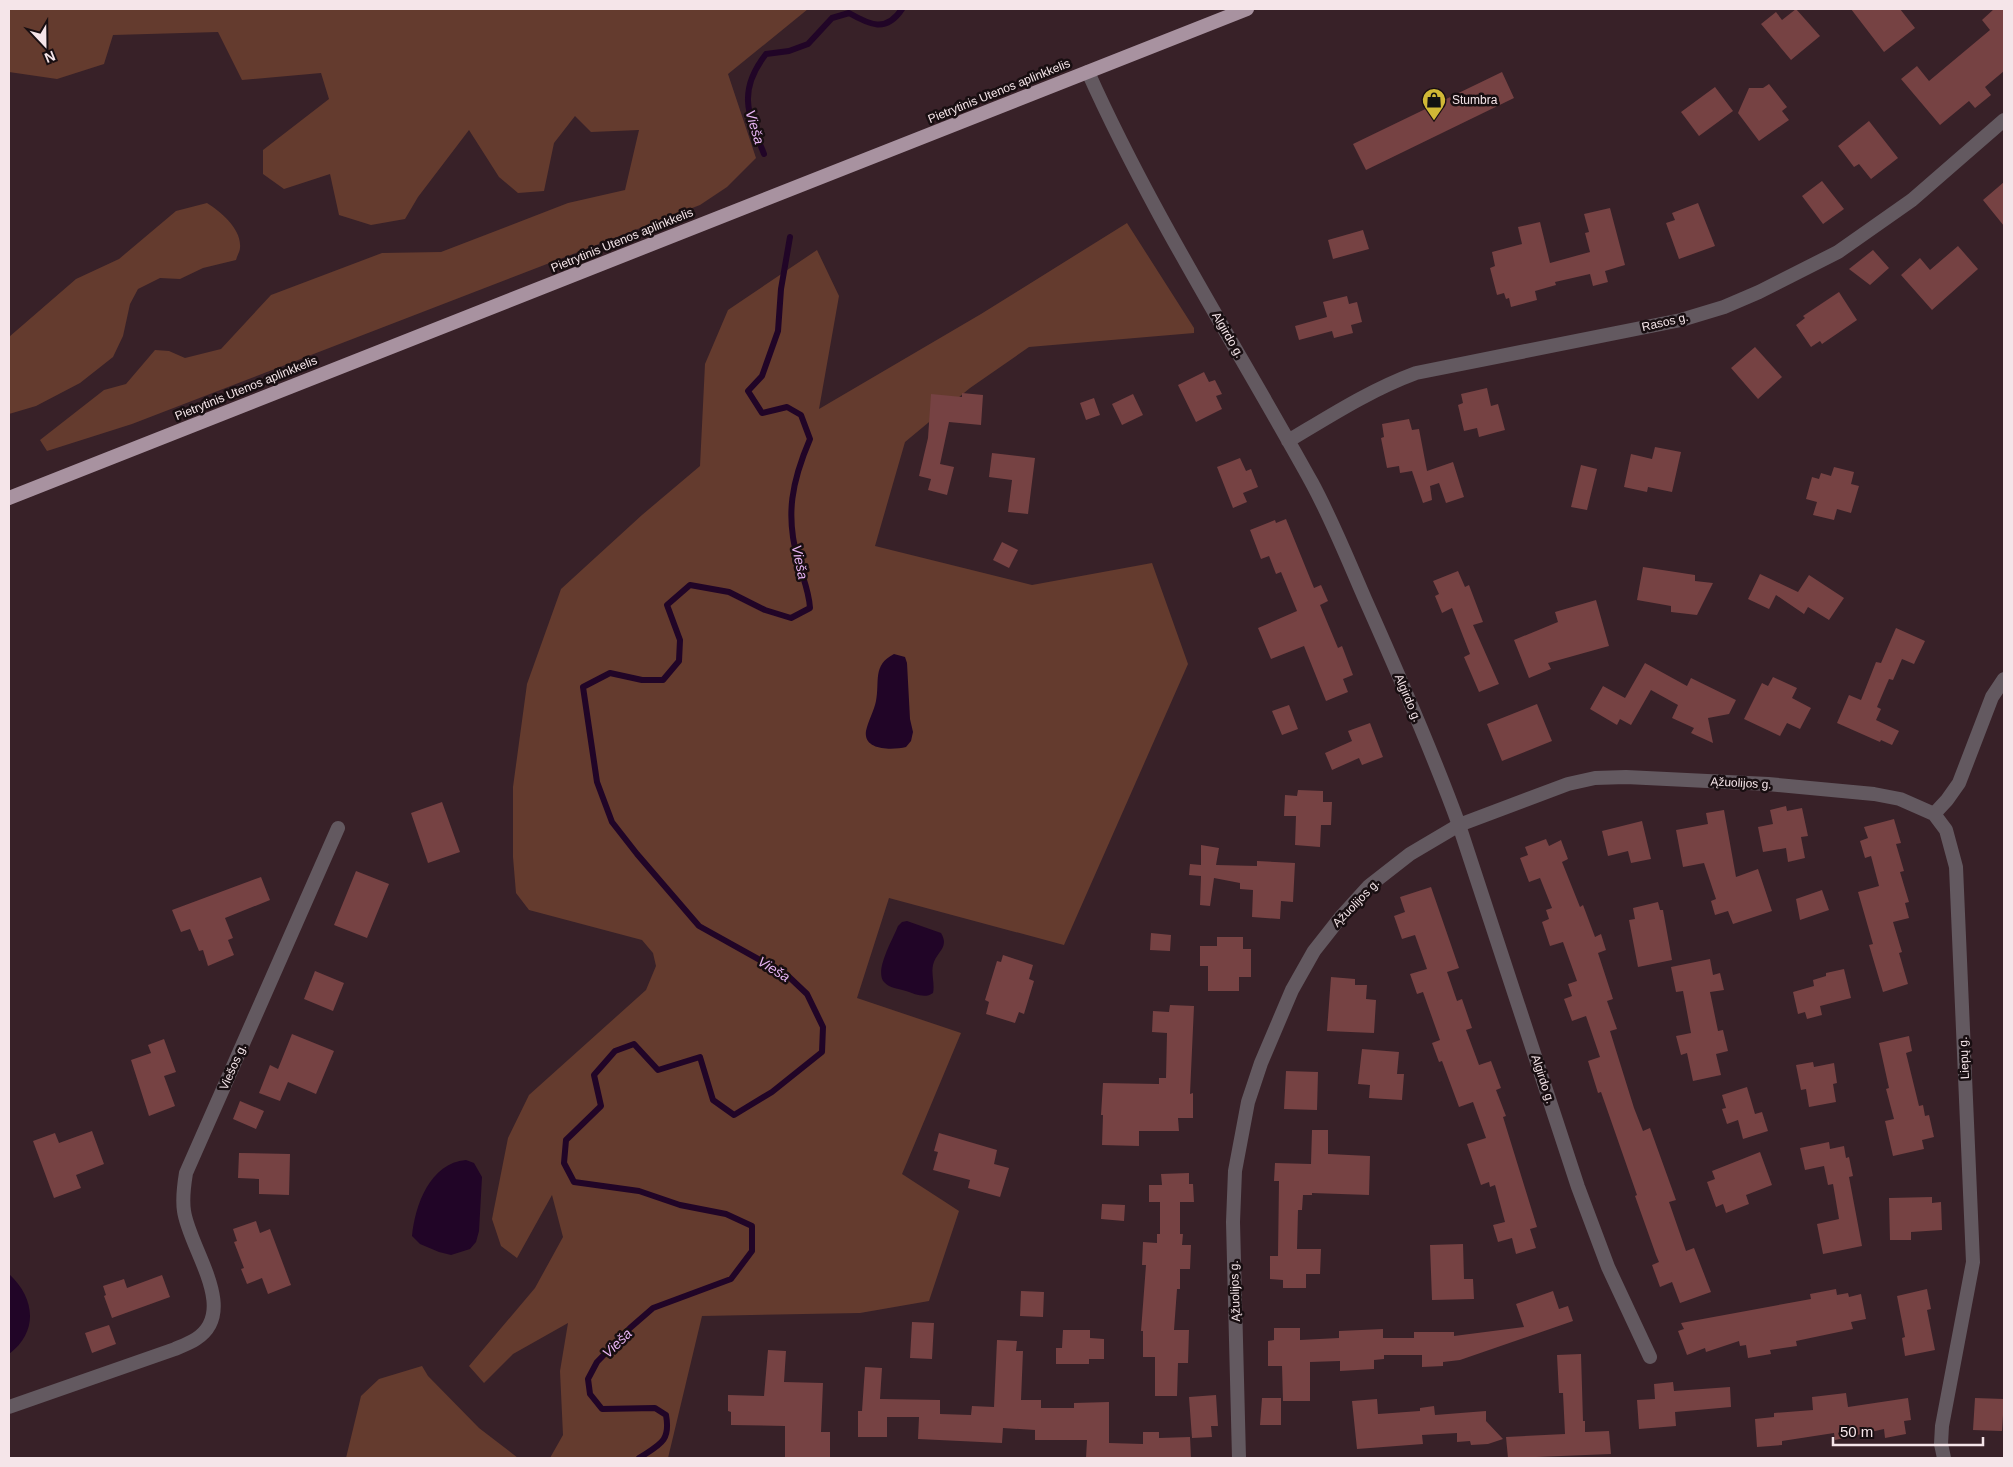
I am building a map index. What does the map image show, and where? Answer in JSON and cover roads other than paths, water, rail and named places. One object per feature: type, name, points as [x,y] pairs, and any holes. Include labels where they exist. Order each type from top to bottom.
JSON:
[{"type":"highway","name":"Pietrytinis Utenos aplinkkelis","points":[[9,498],[1247,9]]},
{"type":"street","name":"Algirdo g.","points":[[1088,72],[1109,118],[1160,214],[1313,486],[1380,632],[1440,774],[1578,1188],[1608,1267],[1650,1358]]},
{"type":"street","name":"Rasos g.","points":[[1288,441],[1368,394],[1391,382],[1416,374],[1680,320],[1724,307],[1759,292],[1838,252],[1874,228],[1912,200],[2004,120]]},
{"type":"street","points":[[1934,814],[1959,783],[1992,697],[2004,679]]},
{"type":"street","name":"Ąžuolijos g.","points":[[1239,1458],[1233,1214],[1235,1171],[1250,1094],[1292,990],[1320,944],[1340,918],[1369,886],[1410,854],[1458,825],[1568,784],[1595,778],[1626,777],[1768,784],[1874,794],[1900,799],[1934,814]]},
{"type":"street","name":"Liepų g.","points":[[1934,814],[1946,830],[1956,867],[1973,1262],[1942,1426],[1941,1444],[1944,1458]]},
{"type":"street","name":"Viešos g.","points":[[9,1407],[196,1340],[207,1330],[214,1314],[214,1293],[190,1234],[184,1212],[183,1191],[186,1172],[338,828]]},
{"type":"waterway","name":"Vieša","points":[[764,154],[753,127],[748,103],[748,91],[757,67],[766,54],[789,51],[808,44],[832,18],[849,13],[864,21],[884,24],[896,17],[902,9]]},
{"type":"waterway","name":"Vieša","points":[[639,1458],[662,1442],[667,1431],[666,1415],[655,1408],[602,1409],[590,1394],[588,1379],[597,1362],[630,1328],[653,1308],[731,1279],[752,1251],[752,1226],[726,1214],[680,1205],[639,1191],[574,1182],[564,1163],[566,1140],[601,1106],[594,1075],[615,1051],[634,1044],[658,1070],[700,1057],[713,1100],[734,1115],[772,1092],[822,1052],[823,1027],[807,994],[787,975],[699,926],[612,822],[597,782],[583,687],[610,673],[642,680],[663,680],[679,661],[680,640],[667,605],[690,585],[729,592],[765,610],[791,618],[810,608],[807,589],[794,544],[791,513],[795,484],[810,439],[801,415],[787,407],[762,413],[748,391],[762,376],[778,331],[781,289],[790,237]]},
{"type":"place","name":"Stumbra","points":[[1434,121]]}]
